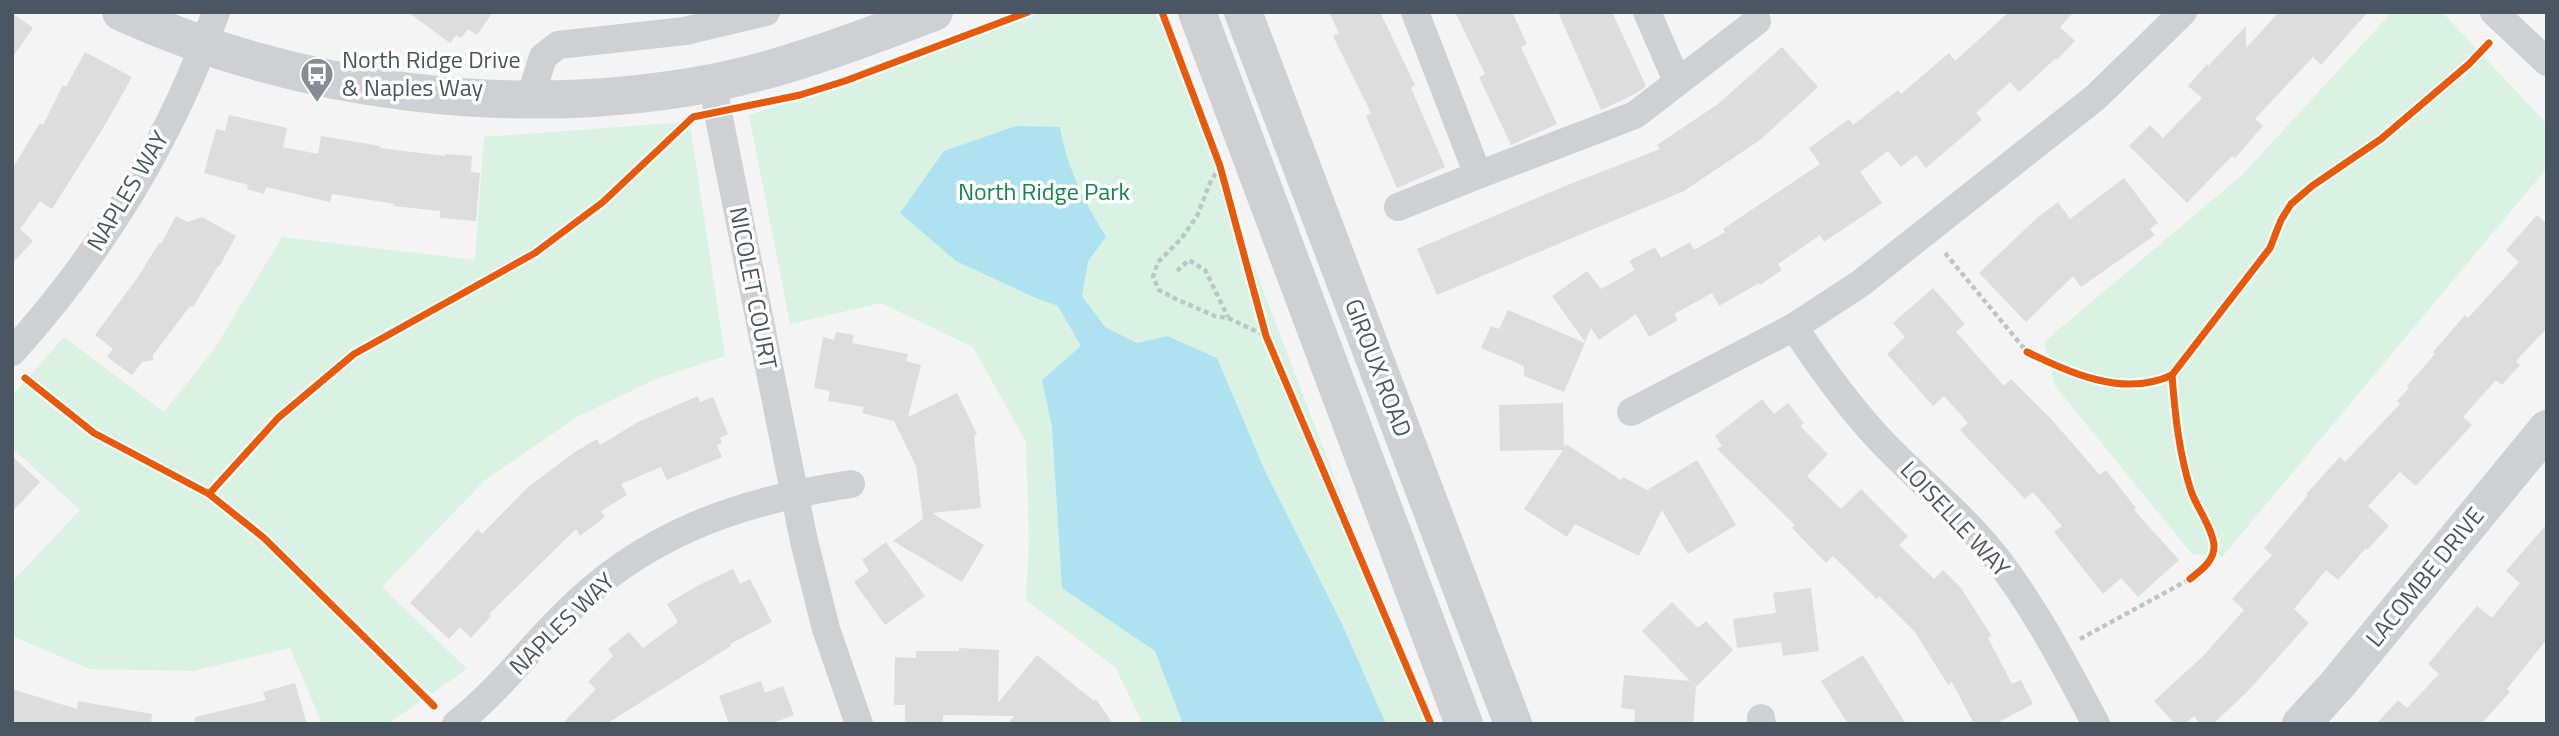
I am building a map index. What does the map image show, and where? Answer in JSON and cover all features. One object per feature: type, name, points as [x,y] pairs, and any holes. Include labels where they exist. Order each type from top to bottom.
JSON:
[{"type":"main road","points":[[121,12],[210,29],[258,62],[368,86],[455,96],[530,99],[608,96],[712,83],[794,62],[934,12]]},
{"type":"main road","name":"GIROUX ROAD","points":[[1197,12],[1464,724]]},
{"type":"main road","name":"GIROUX ROAD","points":[[1243,12],[1513,724]]},
{"type":"main road","name":"LACOMBE DRIVE","points":[[2301,724],[2336,686],[2547,429]]},
{"type":"street","points":[[530,99],[543,57],[558,45],[685,31],[766,12]]},
{"type":"street","points":[[1415,12],[1478,175]]},
{"type":"street","points":[[1647,12],[1678,81]]},
{"type":"street","points":[[1631,412],[1794,327],[1887,264],[2068,120],[2122,73],[2183,12]]},
{"type":"street","points":[[2494,12],[2547,62]]},
{"type":"street","points":[[1398,206],[1635,114],[1757,21]]},
{"type":"street","name":"NAPLES WAY","points":[[12,352],[64,292],[124,204],[171,118],[210,29]]},
{"type":"street","name":"NICOLET COURT","points":[[712,83],[794,493],[822,615],[859,724]]},
{"type":"street","name":"LOISELLE WAY","points":[[1794,327],[1820,367],[1869,427],[1955,512],[1994,555],[2040,622],[2096,724]]},
{"type":"street","points":[[794,493],[851,484]]},
{"type":"street","name":"NAPLES WAY","points":[[456,724],[501,684],[561,618],[617,570],[651,548],[707,520],[794,493]]},
{"type":"path","points":[[1216,154],[1224,179]]},
{"type":"path","points":[[1220,166],[1197,216],[1181,239],[1158,262],[1153,277],[1159,290],[1168,295],[1266,336]]},
{"type":"path","points":[[1945,253],[2027,352],[2038,358]]},
{"type":"path","points":[[1177,271],[1189,260],[1205,270],[1228,318]]},
{"type":"path","points":[[1263,323],[1272,349]]},
{"type":"path","points":[[2080,639],[2193,577]]},
{"type":"green space","name":"North Ridge Park","points":[[1041,12],[1154,12],[1164,31],[1429,724],[1143,724],[1115,667],[1026,600],[1029,540],[1026,442],[973,347],[881,303],[790,324],[749,115],[888,70]]},
{"type":"green space","points":[[2392,12],[2442,12],[2547,124],[2547,168],[2222,557],[2192,554],[2055,386],[2044,342],[2242,175]]},
{"type":"green space","points":[[685,122],[690,125],[725,356],[656,379],[577,417],[485,480],[382,587],[467,669],[388,724],[322,724],[290,648],[193,671],[90,669],[12,636],[12,582],[80,510],[12,448],[12,396],[64,337],[164,412],[215,348],[282,237],[475,260],[484,137]]},
{"type":"water","points":[[1016,126],[1060,127],[1077,184],[1106,237],[1088,261],[1082,296],[1105,327],[1137,343],[1167,336],[1217,358],[1265,471],[1341,622],[1386,724],[1183,724],[1155,651],[1062,588],[1052,427],[1042,380],[1081,346],[1058,306],[956,261],[900,213],[944,151]]},
{"type":"building","points":[[408,12],[493,12],[477,35],[468,29],[461,38],[456,35],[450,43]]},
{"type":"building","points":[[1329,12],[1380,12],[1415,85],[1411,88],[1445,167],[1397,188],[1366,116],[1371,113],[1333,36],[1339,33]]},
{"type":"building","points":[[1455,12],[1512,12],[1527,44],[1521,47],[1557,124],[1511,145],[1479,77],[1485,74]]},
{"type":"building","points":[[1558,12],[1612,12],[1646,86],[1601,110]]},
{"type":"building","points":[[2009,12],[2074,12],[2060,27],[2075,41],[2019,92],[2010,82],[1976,113],[1982,120],[1926,168],[1916,155],[1901,167],[1888,151],[1860,172],[1882,203],[1824,242],[1820,235],[1778,264],[1782,270],[1760,285],[1759,283],[1719,306],[1712,293],[1674,314],[1678,320],[1649,337],[1636,314],[1599,340],[1591,328],[1585,342],[1552,296],[1587,271],[1601,289],[1635,270],[1629,261],[1655,247],[1661,258],[1690,242],[1694,250],[1725,232],[1723,229],[1820,164],[1809,148],[1849,119],[1853,125],[1898,90],[1901,94],[1949,53],[1955,61]]},
{"type":"building","points":[[2279,12],[2368,12],[2321,65],[2313,57],[2255,119],[2263,126],[2235,158],[2232,156],[2187,203],[2129,146],[2150,125],[2163,138],[2202,98],[2188,86],[2207,64],[2208,66],[2246,26],[2246,48]]},
{"type":"building","points":[[12,13],[33,28],[12,58]]},
{"type":"building","points":[[1782,47],[1818,87],[1760,140],[1684,191],[1437,295],[1417,249],[1660,149],[1657,145],[1718,104]]},
{"type":"building","points":[[85,52],[132,77],[52,209],[40,201],[20,229],[33,241],[12,264],[12,169],[40,123],[43,125],[63,85],[66,87]]},
{"type":"building","points":[[229,115],[287,128],[283,147],[318,154],[321,136],[380,148],[445,156],[472,156],[471,172],[480,173],[476,221],[440,218],[440,211],[394,206],[395,204],[332,194],[330,202],[266,187],[264,194],[247,189],[248,185],[204,173],[216,129],[225,131]]},
{"type":"building","points":[[2124,178],[2158,223],[2150,229],[2155,235],[2081,287],[2073,276],[2026,322],[1979,273],[2038,217],[2058,202],[2070,219]]},
{"type":"building","points":[[2537,215],[2547,224],[2547,328],[2516,361],[2520,365],[2502,385],[2496,380],[2463,417],[2472,425],[2416,486],[2400,472],[2368,506],[2389,526],[2338,580],[2326,570],[2294,609],[2309,623],[2247,692],[2213,724],[2200,724],[2194,716],[2185,724],[2175,724],[2154,701],[2203,656],[2244,610],[2232,599],[2272,555],[2264,548],[2308,495],[2306,494],[2340,457],[2345,462],[2400,404],[2397,401],[2435,354],[2433,352],[2465,315],[2468,318],[2519,262],[2506,250]]},
{"type":"building","points":[[176,216],[188,222],[202,217],[236,236],[193,307],[190,306],[153,355],[153,360],[142,362],[132,375],[107,357],[113,349],[95,335],[138,277],[159,243],[161,244]]},
{"type":"building","points":[[1933,288],[1965,324],[1956,332],[2004,386],[2011,379],[2052,420],[2100,475],[2106,470],[2136,508],[2134,510],[2179,560],[2138,597],[2121,578],[2103,594],[2054,532],[2062,526],[2033,492],[2025,499],[1960,430],[1968,423],[1944,396],[1933,406],[1887,354],[1905,337],[1893,323]]},
{"type":"building","points":[[1508,310],[1585,343],[1564,392],[1524,376],[1524,366],[1481,348],[1491,326],[1499,329]]},
{"type":"building","points":[[836,332],[854,335],[852,343],[908,354],[906,361],[921,365],[908,417],[957,393],[977,434],[974,436],[981,508],[932,513],[984,545],[962,582],[893,541],[923,519],[916,466],[894,421],[862,413],[864,407],[828,401],[830,391],[814,388],[823,337],[834,340]]},
{"type":"building","points":[[698,396],[700,402],[713,397],[728,434],[720,438],[722,443],[717,445],[722,457],[667,480],[661,467],[621,484],[627,495],[601,511],[605,517],[580,536],[576,529],[489,614],[491,616],[471,638],[460,627],[449,639],[410,603],[478,529],[482,534],[528,487],[575,452],[597,439],[600,445],[640,421]]},
{"type":"building","points":[[1762,399],[1774,414],[1788,403],[1804,423],[1800,426],[1828,454],[1807,476],[1841,509],[1861,489],[1908,536],[1899,545],[1934,579],[1943,570],[1961,588],[1991,635],[1988,638],[2012,684],[2021,680],[2033,704],[1995,724],[1974,724],[1952,682],[1948,685],[1915,632],[1833,556],[1826,563],[1792,528],[1795,525],[1717,449],[1722,446],[1715,436]]},
{"type":"building","points":[[1563,403],[1564,448],[1566,444],[1621,480],[1623,477],[1647,490],[1697,460],[1736,525],[1688,554],[1662,510],[1639,556],[1575,524],[1567,537],[1524,509],[1563,450],[1500,451],[1499,405]]},
{"type":"building","points":[[12,456],[40,482],[12,512]]},
{"type":"building","points":[[2547,524],[2547,639],[2507,689],[2510,692],[2481,724],[2376,724],[2398,700],[2407,708],[2439,674],[2428,664],[2477,606],[2492,618],[2520,583],[2506,571]]},
{"type":"building","points":[[886,542],[925,596],[885,625],[854,582],[869,571],[862,560]]},
{"type":"building","points":[[733,569],[740,584],[750,579],[772,622],[730,644],[731,646],[606,724],[562,724],[596,689],[588,682],[613,656],[608,649],[629,632],[643,648],[678,622],[667,604]]},
{"type":"building","points":[[1811,588],[1819,651],[1783,656],[1781,642],[1737,648],[1733,619],[1776,613],[1773,593]]},
{"type":"building","points":[[1672,602],[1698,628],[1706,621],[1733,650],[1696,687],[1693,724],[1634,724],[1635,710],[1621,708],[1624,675],[1690,681],[1642,631]]},
{"type":"building","points":[[959,648],[999,650],[998,703],[1037,655],[1094,701],[1096,699],[1113,724],[1008,724],[1014,716],[943,715],[943,723],[905,724],[905,705],[894,705],[895,657],[916,658],[916,651],[959,651]]},
{"type":"building","points":[[1863,655],[1906,724],[1848,724],[1821,681]]},
{"type":"building","points":[[761,681],[765,693],[783,686],[794,715],[770,724],[729,724],[719,696]]},
{"type":"building","points":[[295,683],[307,724],[195,724],[195,717],[266,700],[263,692]]},
{"type":"building","points":[[12,689],[77,709],[78,701],[152,714],[151,724],[12,724]]},
{"type":"cycle path","points":[[209,494],[278,418],[354,354],[535,253],[603,202],[693,117],[800,95],[845,81],[1028,12]]},
{"type":"cycle path","points":[[1162,12],[1220,166],[1266,336],[1431,724]]},
{"type":"cycle path","points":[[2027,352],[2061,368],[2098,380],[2135,384],[2172,375],[2270,248],[2281,220],[2291,204],[2312,186],[2381,139],[2469,64],[2489,43]]},
{"type":"cycle path","points":[[2172,375],[2183,462],[2214,545],[2210,560],[2190,579]]},
{"type":"cycle path","points":[[25,378],[94,433],[209,494],[264,538],[434,706]]},
{"type":"place","name":"North Ridge Drive & Naples Way","points":[[317,104]]}]
